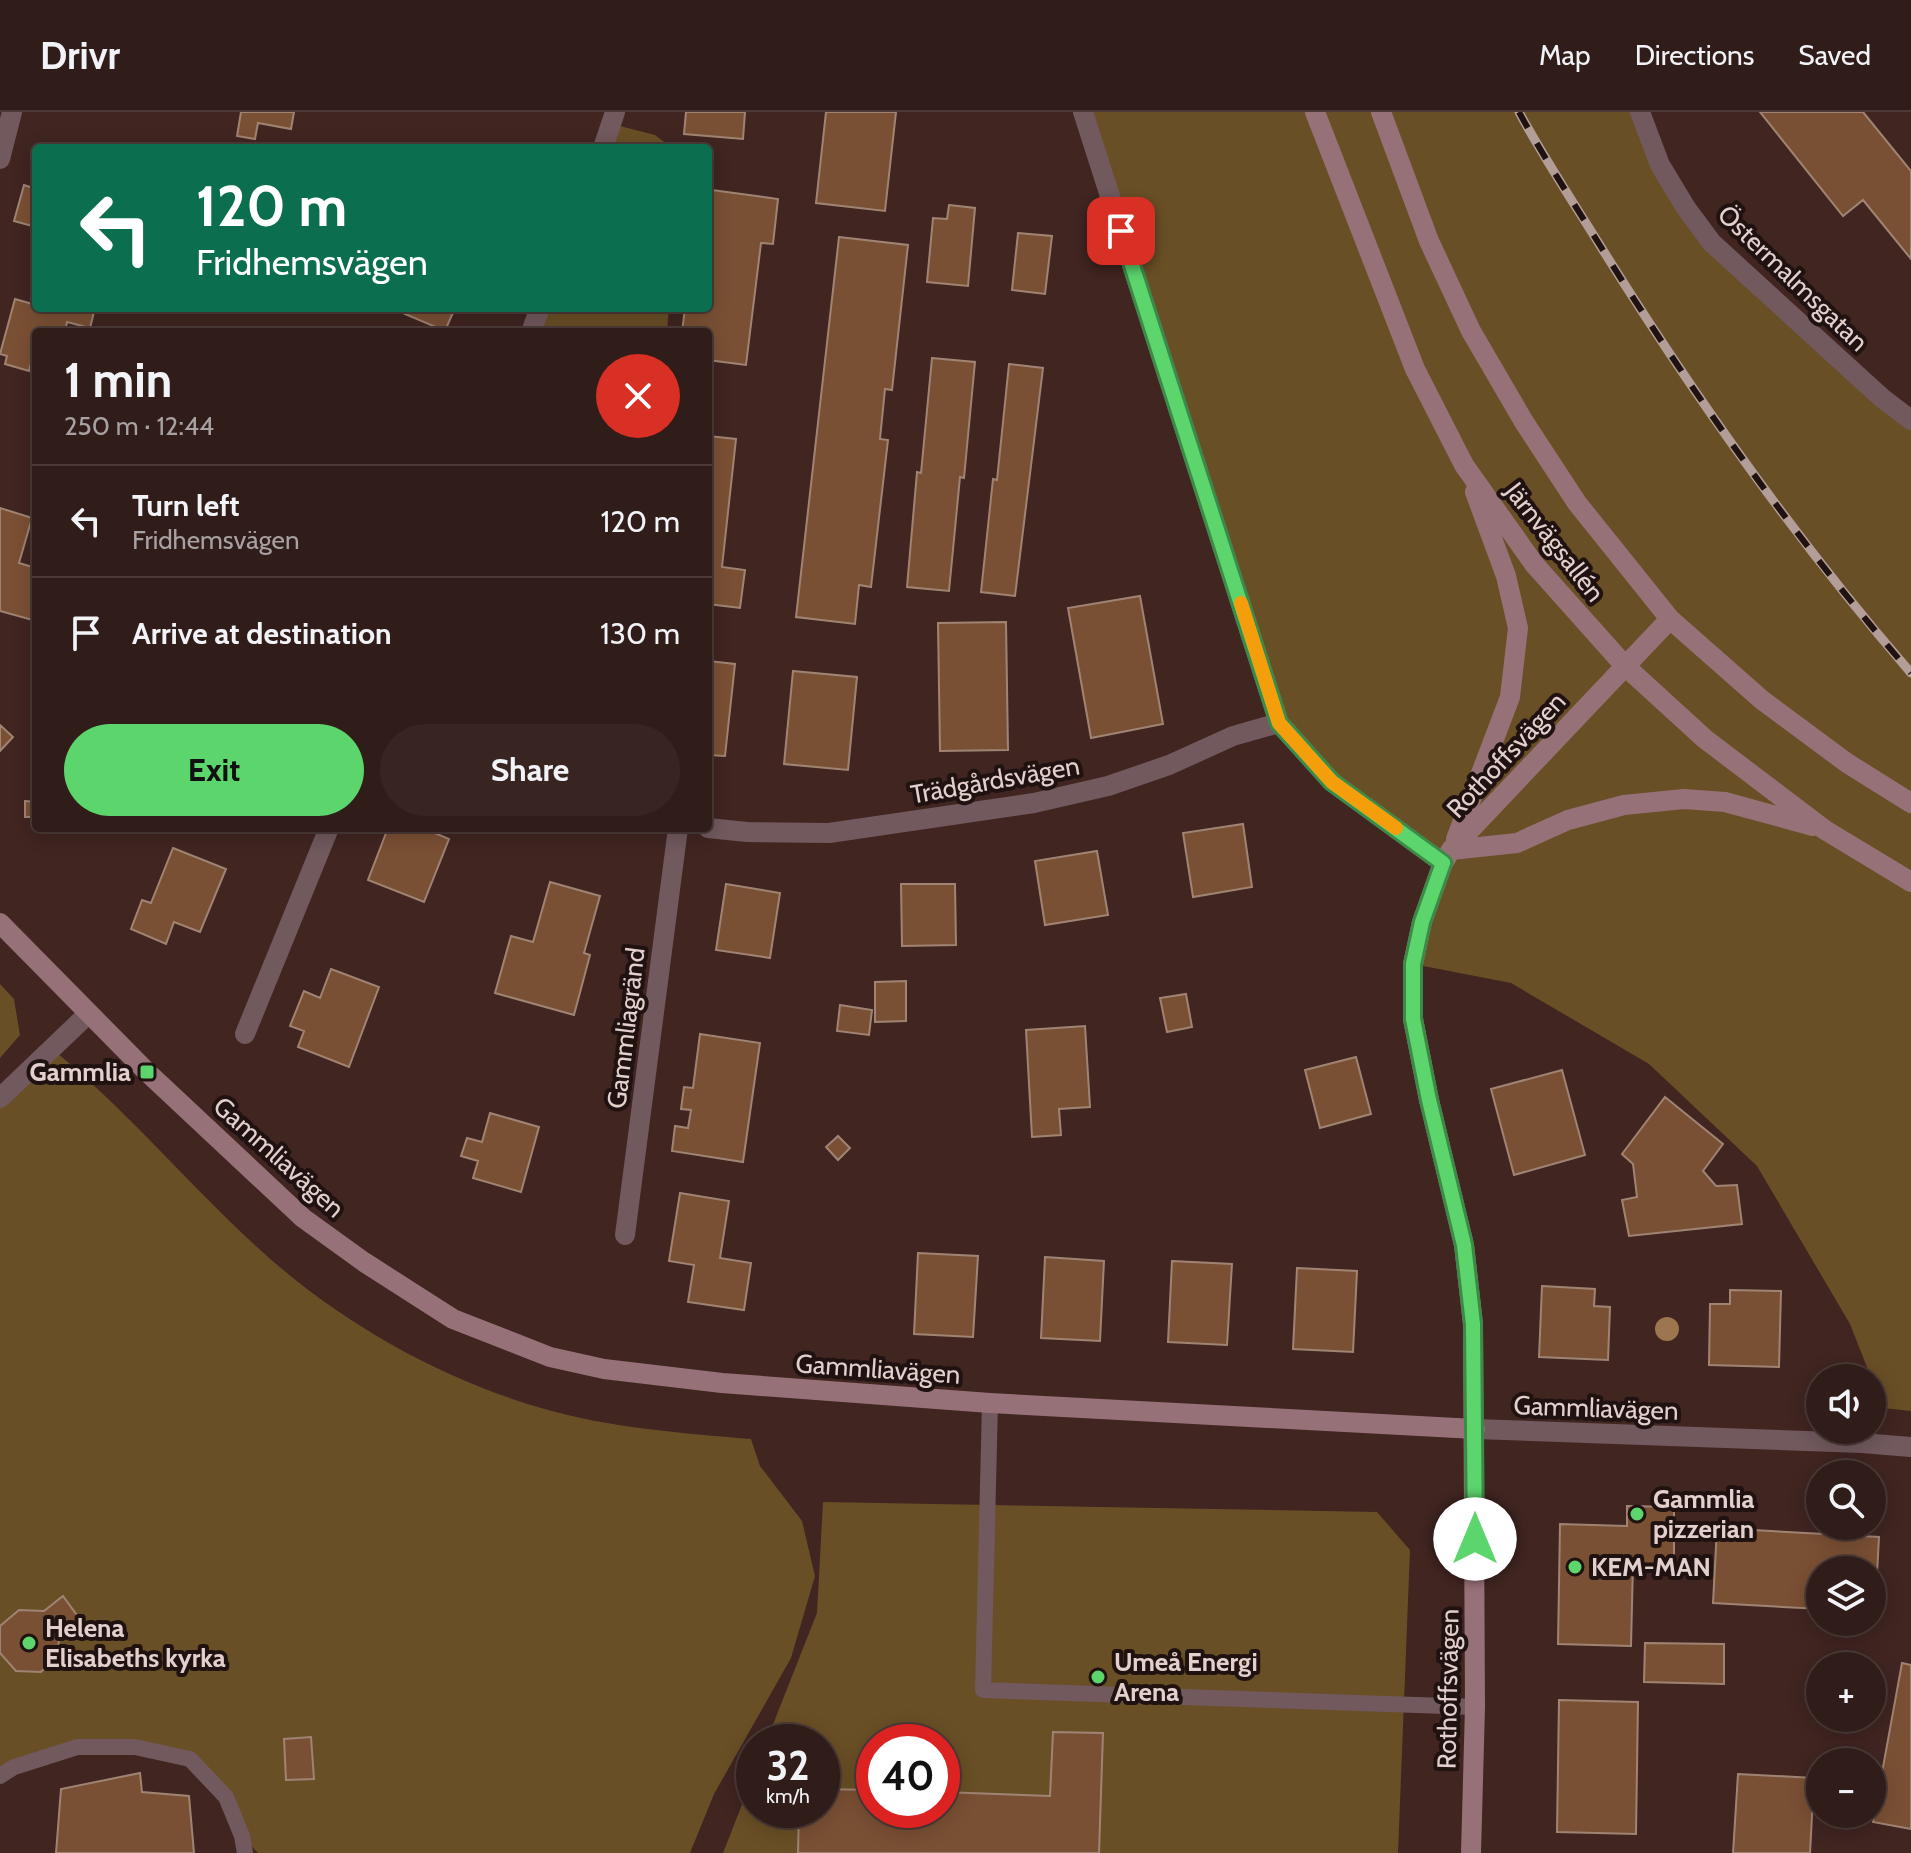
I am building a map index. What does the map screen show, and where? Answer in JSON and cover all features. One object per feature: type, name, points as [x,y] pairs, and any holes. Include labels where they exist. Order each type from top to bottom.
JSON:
[{"type":"street","points":[[0,159],[12,112]]},
{"type":"street","points":[[604,144],[615,112]]},
{"type":"street","points":[[1083,112],[1279,723],[1332,782],[1447,856],[1517,843],[1568,820],[1624,805],[1684,799],[1725,802],[1825,830]]},
{"type":"street","name":"Järnvägsallén","points":[[1315,112],[1415,369],[1464,465],[1534,564],[1625,666],[1705,739],[1825,830],[1911,882]]},
{"type":"street","name":"Järnvägsallén","points":[[1381,112],[1429,241],[1471,331],[1524,422],[1577,503],[1670,619],[1774,709],[1847,763],[1911,803]]},
{"type":"street","name":"Östermalmsgatan","points":[[1640,112],[1660,165],[1712,243],[1882,398],[1911,420]]},
{"type":"street","points":[[1447,856],[1510,697],[1518,628],[1506,576],[1464,465]]},
{"type":"street","name":"Rothoffsvägen","points":[[1471,1853],[1475,1707],[1473,1324],[1464,1245],[1413,1019],[1413,964],[1422,922],[1447,856],[1670,619]]},
{"type":"street","name":"Trädgårdsvägen","points":[[712,828],[829,833],[1034,803],[1108,786],[1169,765],[1233,736],[1279,723]]},
{"type":"street","points":[[245,1034],[327,832]]},
{"type":"street","name":"Gammliagränd","points":[[625,1235],[677,832]]},
{"type":"street","name":"Gammliavägen","points":[[0,923],[147,1072],[303,1218],[364,1262],[453,1319],[550,1357],[604,1369],[722,1383],[990,1403],[1475,1429],[1911,1447]]},
{"type":"street","points":[[0,1098],[88,1014]]},
{"type":"lane","points":[[990,1403],[983,1690],[1475,1707]]},
{"type":"lane","points":[[0,1776],[14,1767],[77,1747],[135,1747],[190,1759],[226,1797],[242,1836],[245,1853]]},
{"type":"shaded area","points":[[1083,112],[1640,112],[1686,208],[1911,420],[1911,1411],[1886,1408],[1886,1364],[1866,1364],[1850,1324],[1757,1166],[1649,1064],[1511,983],[1413,964],[1443,863],[1377,815],[1279,723]]},
{"type":"shaded area","points":[[612,124],[655,135],[667,144],[604,144]]},
{"type":"shaded area","points":[[538,312],[669,312],[667,328],[532,328]]},
{"type":"shaded area","points":[[0,984],[14,999],[20,1035],[0,1058]]},
{"type":"shaded area","points":[[52,1049],[105,1096],[257,1247],[320,1299],[390,1344],[464,1380],[567,1415],[645,1429],[751,1439],[760,1466],[802,1521],[815,1576],[791,1658],[754,1724],[736,1724],[736,1755],[714,1794],[690,1853],[258,1853],[242,1836],[226,1797],[189,1759],[77,1747],[0,1776],[0,1098]]},
{"type":"shaded area","name":"Umeå Energi Arena","points":[[823,1502],[1377,1512],[1410,1550],[1398,1853],[723,1853],[736,1820],[736,1828],[840,1828],[840,1724],[773,1724],[817,1613]]},
{"type":"building","points":[[241,112],[294,112],[291,129],[258,123],[255,139],[237,136]]},
{"type":"building","points":[[686,112],[745,112],[743,139],[684,134]]},
{"type":"building","points":[[826,112],[896,112],[885,211],[816,203]]},
{"type":"building","points":[[1760,112],[1863,112],[1911,171],[1911,259],[1863,200],[1843,216]]},
{"type":"building","points":[[24,185],[32,188],[32,226],[14,221]]},
{"type":"building","points":[[712,190],[778,199],[773,244],[761,243],[746,365],[712,361],[712,328],[682,328],[684,312],[712,312]]},
{"type":"building","points":[[949,205],[975,208],[968,286],[927,282],[933,218],[947,219]]},
{"type":"building","points":[[1018,233],[1052,236],[1045,294],[1012,290]]},
{"type":"building","points":[[839,237],[908,245],[892,390],[885,389],[880,439],[888,440],[871,587],[859,585],[855,624],[796,617]]},
{"type":"building","points":[[15,299],[32,304],[32,312],[94,312],[90,328],[67,322],[66,328],[32,328],[32,363],[29,371],[5,364],[7,356],[0,354]]},
{"type":"building","points":[[400,312],[453,312],[446,328],[438,328]]},
{"type":"building","points":[[932,358],[975,362],[949,591],[907,587],[917,472],[921,473]]},
{"type":"building","points":[[1009,364],[1043,368],[1015,596],[981,592]]},
{"type":"building","points":[[712,436],[736,439],[722,567],[745,570],[740,608],[712,604]]},
{"type":"building","points":[[0,508],[32,518],[19,563],[32,567],[32,620],[0,611]]},
{"type":"building","points":[[1140,596],[1163,724],[1091,738],[1068,608]]},
{"type":"building","points":[[1006,622],[1008,750],[940,751],[938,623]]},
{"type":"building","points":[[712,661],[735,664],[725,756],[712,755]]},
{"type":"building","points":[[793,671],[857,677],[848,770],[784,764]]},
{"type":"building","points":[[0,725],[13,737],[0,751]]},
{"type":"building","points":[[25,801],[32,802],[32,817],[25,817]]},
{"type":"building","points":[[1243,824],[1252,887],[1193,897],[1183,833]]},
{"type":"building","points":[[386,832],[432,832],[449,839],[424,902],[368,880]]},
{"type":"building","points":[[173,848],[226,869],[200,932],[174,922],[166,944],[131,929],[142,900],[151,903]]},
{"type":"building","points":[[1097,851],[1108,915],[1045,925],[1035,861]]},
{"type":"building","points":[[550,882],[600,896],[584,953],[590,955],[574,1015],[495,993],[511,936],[533,942]]},
{"type":"building","points":[[726,884],[780,893],[770,958],[716,950]]},
{"type":"building","points":[[901,884],[955,884],[956,945],[902,946]]},
{"type":"building","points":[[331,969],[379,987],[349,1067],[298,1047],[304,1031],[290,1026],[304,991],[320,998]]},
{"type":"building","points":[[906,981],[906,1021],[875,1022],[875,982]]},
{"type":"building","points":[[1186,994],[1192,1027],[1167,1032],[1160,998]]},
{"type":"building","points":[[840,1005],[872,1010],[869,1035],[837,1031]]},
{"type":"building","points":[[1085,1026],[1090,1107],[1059,1109],[1061,1135],[1032,1137],[1026,1030]]},
{"type":"building","points":[[700,1034],[760,1043],[743,1162],[672,1151],[675,1126],[688,1128],[691,1110],[681,1109],[684,1087],[693,1088]]},
{"type":"building","points":[[1356,1057],[1371,1114],[1320,1128],[1305,1070]]},
{"type":"building","points":[[1562,1070],[1585,1155],[1514,1175],[1491,1089]]},
{"type":"building","points":[[1665,1097],[1723,1144],[1703,1171],[1716,1186],[1737,1185],[1742,1224],[1629,1236],[1622,1200],[1637,1197],[1633,1164],[1622,1154]]},
{"type":"building","points":[[490,1113],[539,1127],[521,1192],[473,1178],[478,1161],[461,1156],[467,1138],[482,1142]]},
{"type":"building","points":[[838,1136],[850,1148],[838,1160],[826,1147]]},
{"type":"building","points":[[680,1193],[729,1201],[720,1258],[751,1263],[744,1310],[688,1302],[694,1265],[669,1261]]},
{"type":"building","points":[[918,1253],[978,1256],[973,1337],[914,1334]]},
{"type":"building","points":[[1045,1257],[1104,1261],[1100,1341],[1041,1338]]},
{"type":"building","points":[[1172,1261],[1232,1264],[1227,1345],[1168,1342]]},
{"type":"building","points":[[1297,1268],[1357,1271],[1353,1352],[1293,1349]]},
{"type":"building","points":[[1542,1286],[1595,1289],[1594,1306],[1610,1307],[1608,1360],[1539,1357]]},
{"type":"building","points":[[1730,1290],[1781,1291],[1779,1367],[1709,1365],[1710,1304],[1730,1304]]},
{"type":"building","points":[[1627,1506],[1674,1507],[1674,1565],[1633,1564],[1631,1646],[1558,1644],[1560,1524],[1627,1526]]},
{"type":"building","points":[[1717,1528],[1806,1533],[1806,1540],[1879,1540],[1878,1556],[1806,1556],[1806,1608],[1713,1603]]},
{"type":"building","name":"Helena Elisabeths kyrka","points":[[63,1596],[79,1618],[60,1633],[57,1655],[41,1672],[16,1671],[0,1653],[0,1626],[19,1610],[44,1611]]},
{"type":"building","points":[[1645,1643],[1724,1644],[1724,1684],[1644,1682]]},
{"type":"building","points":[[1902,1663],[1911,1665],[1911,1829],[1886,1824],[1886,1751]]},
{"type":"building","points":[[1559,1700],[1638,1702],[1636,1834],[1557,1832]]},
{"type":"building","points":[[1053,1732],[1103,1733],[1099,1853],[798,1853],[799,1828],[840,1828],[840,1789],[856,1790],[856,1828],[960,1828],[960,1793],[1050,1796]]},
{"type":"building","points":[[311,1737],[314,1779],[286,1780],[284,1739]]},
{"type":"building","points":[[140,1773],[142,1792],[189,1796],[194,1853],[56,1853],[61,1789]]},
{"type":"building","points":[[1738,1774],[1806,1778],[1806,1828],[1811,1828],[1810,1853],[1733,1853]]},
{"type":"railway","points":[[1519,112],[1636,303],[1710,412],[1827,571],[1911,673]]},
{"type":"slow traffic","points":[[1241,603],[1279,723],[1332,782],[1396,828]]},
{"type":"place","name":"Gammlia","points":[[147,1072]]},
{"type":"place","name":"Gammlia pizzerian","points":[[1637,1514]]},
{"type":"place","name":"KEM-MAN","points":[[1575,1567]]},
{"type":"place","name":"Helena Elisabeths kyrka","points":[[29,1643]]},
{"type":"place","name":"Umeå Energi Arena","points":[[1098,1677]]},
{"type":"route","points":[[1121,231],[1279,723],[1332,782],[1443,863],[1422,922],[1413,964],[1413,1019],[1464,1245],[1473,1324],[1475,1539]]}]
